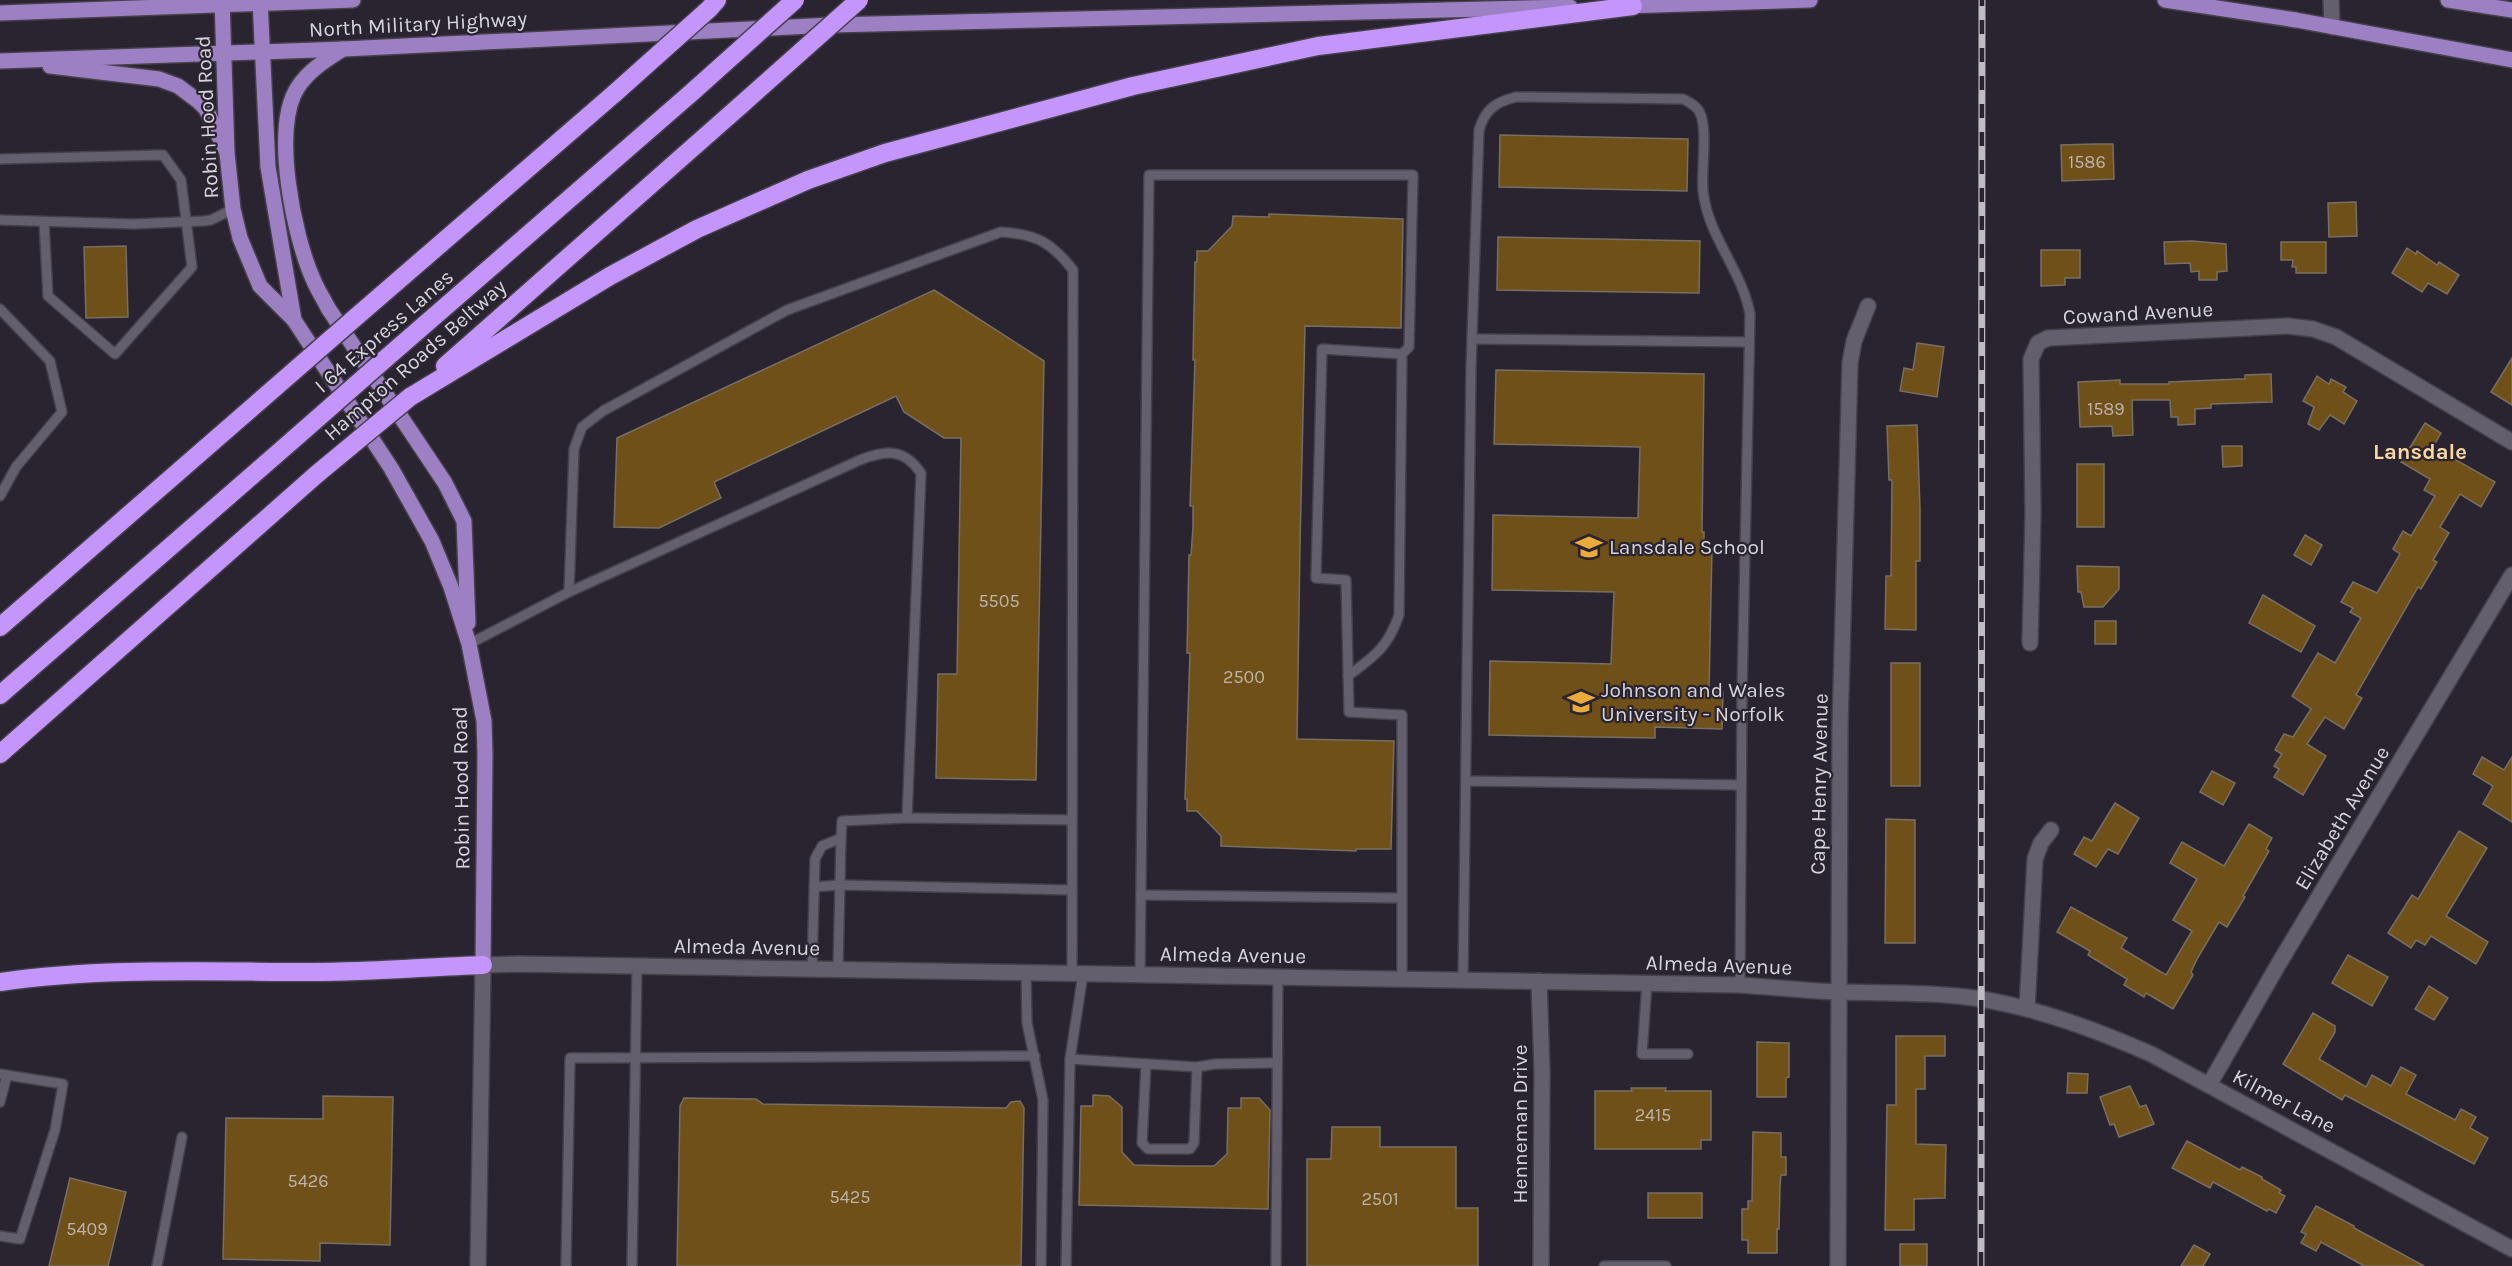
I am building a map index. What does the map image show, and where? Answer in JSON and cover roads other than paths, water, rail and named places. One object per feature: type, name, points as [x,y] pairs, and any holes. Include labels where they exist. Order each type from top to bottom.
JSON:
[{"type":"highway","name":"I 64 Express Lanes","points":[[0,694],[795,0]]},
{"type":"highway","name":"Hampton Roads Beltway","points":[[0,754],[317,474],[410,397],[859,0]]},
{"type":"highway","points":[[0,627],[615,93],[715,3]]},
{"type":"highway","points":[[410,397],[610,276],[697,229],[808,180],[885,153],[1133,86],[1318,46],[1633,6]]},
{"type":"highway","points":[[0,982],[118,971],[318,972],[483,965]]},
{"type":"main road","points":[[6,13],[62,0]]},
{"type":"main road","name":"North Military Highway","points":[[6,13],[222,2],[353,0]]},
{"type":"main road","name":"North Military Highway","points":[[4,60],[225,51],[344,49],[831,25],[1810,0]]},
{"type":"main road","points":[[2165,0],[2332,27],[2512,60]]},
{"type":"main road","points":[[2448,0],[2512,10]]},
{"type":"main road","name":"Robin Hood Road","points":[[222,2],[227,153],[233,208],[240,238],[260,286],[294,320],[413,505],[436,550],[469,644],[484,721],[483,965]]},
{"type":"main road","name":"Robin Hood Road","points":[[260,2],[268,167],[294,320]]},
{"type":"main road","points":[[344,49],[309,74],[297,88],[289,105],[286,121],[286,164],[302,246],[312,278],[328,308],[445,483],[464,521],[469,644]]},
{"type":"main road","points":[[4,60],[169,82],[198,101],[206,110],[227,153]]},
{"type":"street","points":[[2331,0],[2332,27]]},
{"type":"street","name":"Cape Henry Avenue","points":[[1838,1266],[1842,598],[1850,363],[1854,341],[1868,306]]},
{"type":"street","name":"Cowand Avenue","points":[[2030,643],[2031,359],[2038,343],[2048,338],[2288,326],[2313,329],[2336,337],[2512,442]]},
{"type":"street","name":"Elizabeth Avenue","points":[[2209,1084],[2278,964],[2512,575]]},
{"type":"street","points":[[2027,1009],[2036,859],[2041,843],[2051,830]]},
{"type":"street","name":"Almeda Avenue","points":[[483,965],[1740,985],[1838,992],[1931,994],[1982,999]]},
{"type":"street","name":"Robin Hood Road","points":[[478,1266],[483,965]]},
{"type":"street","name":"Henneman Drive","points":[[1539,981],[1542,1070],[1541,1266]]},
{"type":"street","name":"Kilmer Lane","points":[[1982,999],[2027,1009],[2107,1035],[2151,1054],[2512,1249]]},
{"type":"lane","points":[[1463,980],[1472,339],[1479,130],[1483,117],[1491,107],[1503,100],[1516,97],[1683,99],[1693,104],[1700,113],[1703,190],[1707,215],[1716,238],[1747,296],[1750,314],[1741,785],[1740,985]]},
{"type":"lane","points":[[0,159],[163,155],[181,180],[192,267],[115,354],[48,296],[44,222]]},
{"type":"lane","points":[[1140,975],[1149,175],[1413,175],[1409,347],[1402,354],[1399,615],[1392,636],[1374,656],[1348,676]]},
{"type":"lane","points":[[0,220],[134,224],[211,220],[233,208]]},
{"type":"lane","points":[[569,592],[574,449],[582,427],[603,411],[787,310],[1001,232],[1027,234],[1057,249],[1073,270],[1072,890],[1077,974],[1070,1059],[1066,1266]]},
{"type":"lane","points":[[0,309],[50,361],[62,412],[16,467],[0,496]]},
{"type":"lane","points":[[1472,339],[1749,342]]},
{"type":"lane","points":[[1402,354],[1322,349],[1316,578],[1346,580],[1349,712],[1402,715],[1402,979]]},
{"type":"lane","points":[[469,644],[569,592],[878,453],[898,453],[914,462],[921,473],[907,818]]},
{"type":"lane","points":[[1466,781],[1741,785]]},
{"type":"lane","points":[[838,970],[842,821],[907,818],[1072,820]]},
{"type":"lane","points":[[812,969],[815,859],[822,846],[842,838]]},
{"type":"lane","points":[[814,887],[840,885],[1072,890]]},
{"type":"lane","points":[[1141,895],[1402,898]]},
{"type":"lane","points":[[632,1266],[636,966]]},
{"type":"lane","points":[[1026,973],[1027,1023],[1043,1100],[1041,1266]]},
{"type":"lane","points":[[1276,1266],[1278,977]]},
{"type":"lane","points":[[1647,983],[1642,1053],[1688,1054]]},
{"type":"lane","points":[[566,1266],[570,1058],[1035,1056]]},
{"type":"lane","points":[[1070,1059],[1197,1067],[1215,1064],[1277,1063]]},
{"type":"lane","points":[[1146,1064],[1142,1143],[1148,1149],[1190,1149],[1194,1143],[1197,1067]]},
{"type":"lane","points":[[0,1102],[3,1074],[63,1084],[55,1130],[20,1239],[0,1236]]},
{"type":"lane","points":[[157,1266],[182,1137]]},
{"type":"lane","points":[[1604,1266],[1666,1266]]},
{"type":"railway","points":[[1981,1266],[1982,0]]},
{"type":"place","name":"Lansdale School","points":[[1589,547]]},
{"type":"place","name":"Johnson and Wales University - Norfolk","points":[[1581,702]]},
{"type":"district","name":"Lansdale","points":[[2420,452]]}]
